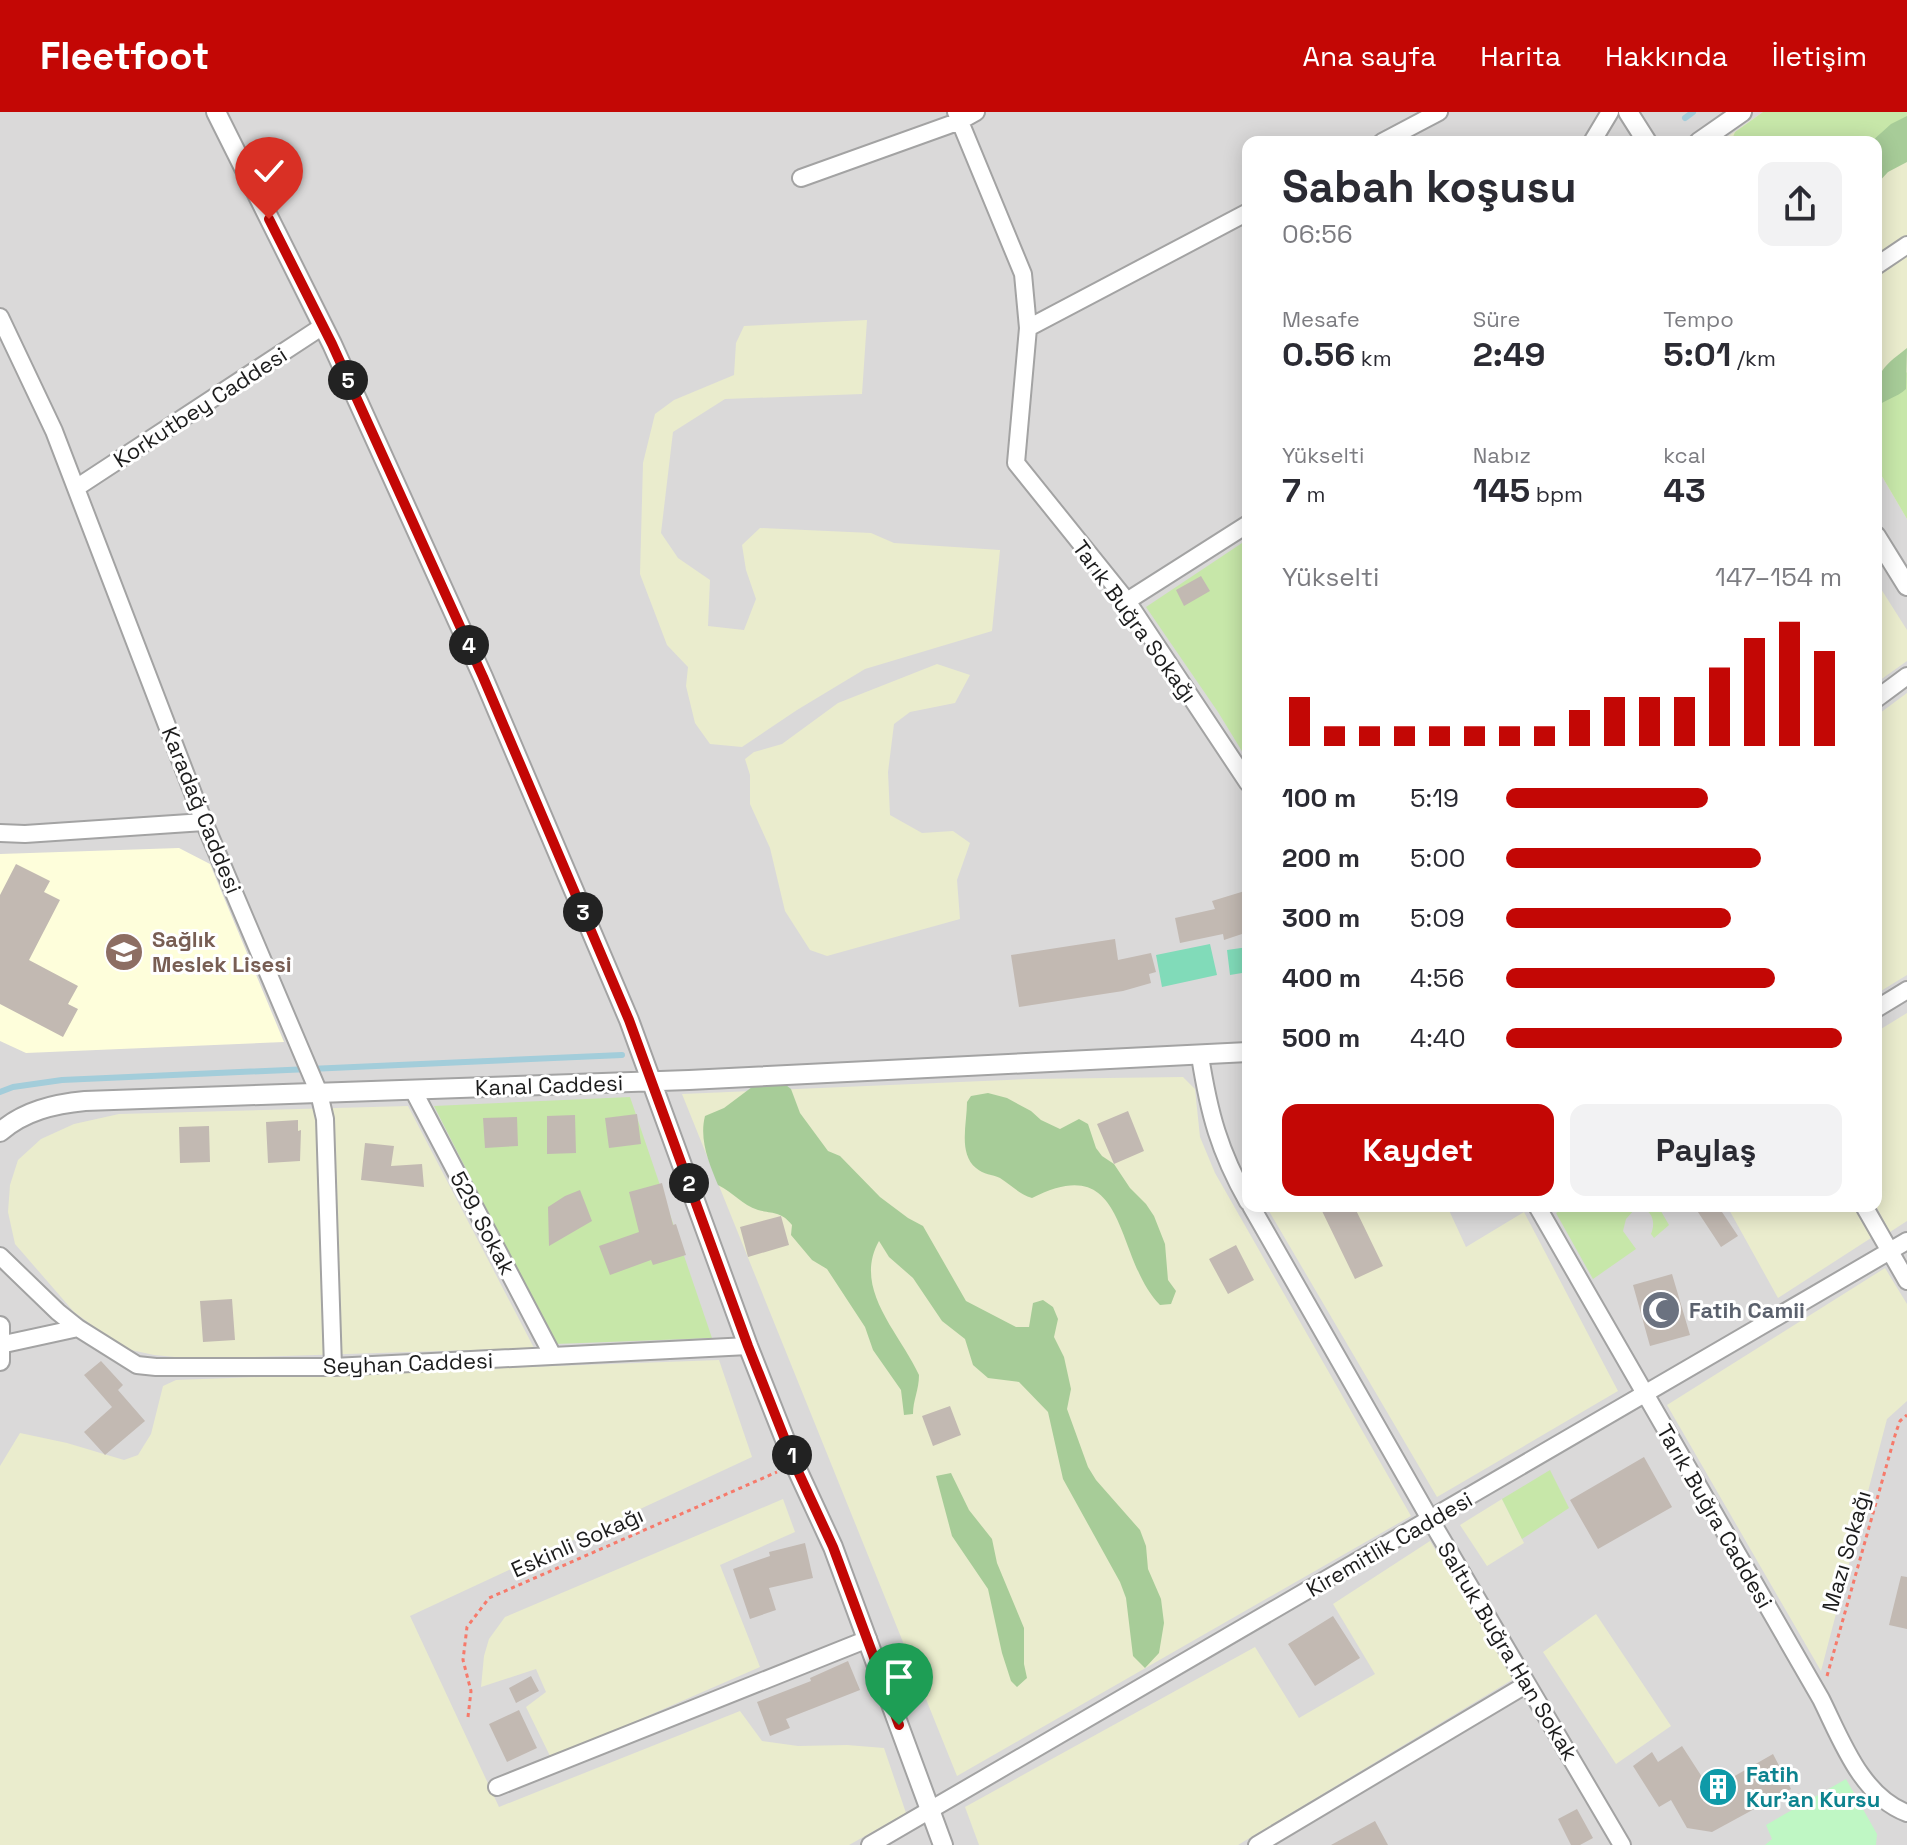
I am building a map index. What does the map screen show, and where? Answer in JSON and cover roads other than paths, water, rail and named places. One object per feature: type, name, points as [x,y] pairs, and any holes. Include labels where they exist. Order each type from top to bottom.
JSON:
[{"type":"street","points":[[216,112],[323,326],[483,677],[629,1020],[748,1346],[795,1465],[833,1547],[943,1845]]},
{"type":"street","points":[[801,178],[958,116],[976,112]]},
{"type":"street","points":[[1393,136],[1439,112]]},
{"type":"street","points":[[1596,136],[1610,112]]},
{"type":"street","points":[[1628,112],[1643,136]]},
{"type":"street","points":[[1708,136],[1742,112]]},
{"type":"street","points":[[958,116],[1023,274],[1028,328],[1242,215]]},
{"type":"street","points":[[1882,262],[1907,245]]},
{"type":"street","name":"Karadağ Caddesi","points":[[0,317],[54,431],[204,822],[317,1087],[325,1119],[333,1367]]},
{"type":"street","name":"Korkutbey Caddesi","points":[[76,488],[323,326]]},
{"type":"street","name":"Tarık Buğra Sokağı","points":[[1028,328],[1016,463],[1127,601],[1242,774]]},
{"type":"street","points":[[1127,601],[1242,528]]},
{"type":"street","points":[[1882,546],[1907,586]]},
{"type":"street","points":[[1882,695],[1907,676]]},
{"type":"street","points":[[0,833],[204,822]]},
{"type":"street","points":[[1882,1005],[1907,990]]},
{"type":"street","name":"Kanal Caddesi","points":[[0,1132],[19,1119],[59,1104],[317,1087],[413,1090],[1242,1052]]},
{"type":"street","name":"Saltuk Buğra Han Sokak","points":[[1200,1056],[1209,1111],[1221,1148],[1242,1190]]},
{"type":"street","name":"529. Sokak","points":[[413,1090],[553,1356]]},
{"type":"street","name":"Saltuk Buğra Han Sokak","points":[[1254,1212],[1622,1845]]},
{"type":"street","name":"Tarık Buğra Caddesi","points":[[1544,1212],[1645,1395],[1821,1699],[1851,1761],[1884,1799],[1907,1813]]},
{"type":"street","points":[[1867,1212],[1907,1281]]},
{"type":"street","name":"Kiremitlik Caddesi","points":[[870,1845],[1907,1241]]},
{"type":"street","name":"Seyhan Caddesi","points":[[0,1256],[78,1328],[137,1365],[333,1367],[748,1346]]},
{"type":"street","points":[[0,1326],[0,1361]]},
{"type":"street","points":[[0,1345],[78,1328]]},
{"type":"street","points":[[497,1787],[868,1639]]},
{"type":"street","points":[[1257,1845],[1527,1684]]},
{"type":"waterway","points":[[1685,118],[1693,112]]},
{"type":"waterway","points":[[0,1092],[13,1087],[62,1080],[622,1055]]},
{"type":"place","name":"Sağlık Meslek Lisesi","points":[[124,952]]},
{"type":"place","name":"Fatih Camii","points":[[1661,1310]]},
{"type":"place","name":"Fatih Kur'an Kursu","points":[[1718,1787]]}]
